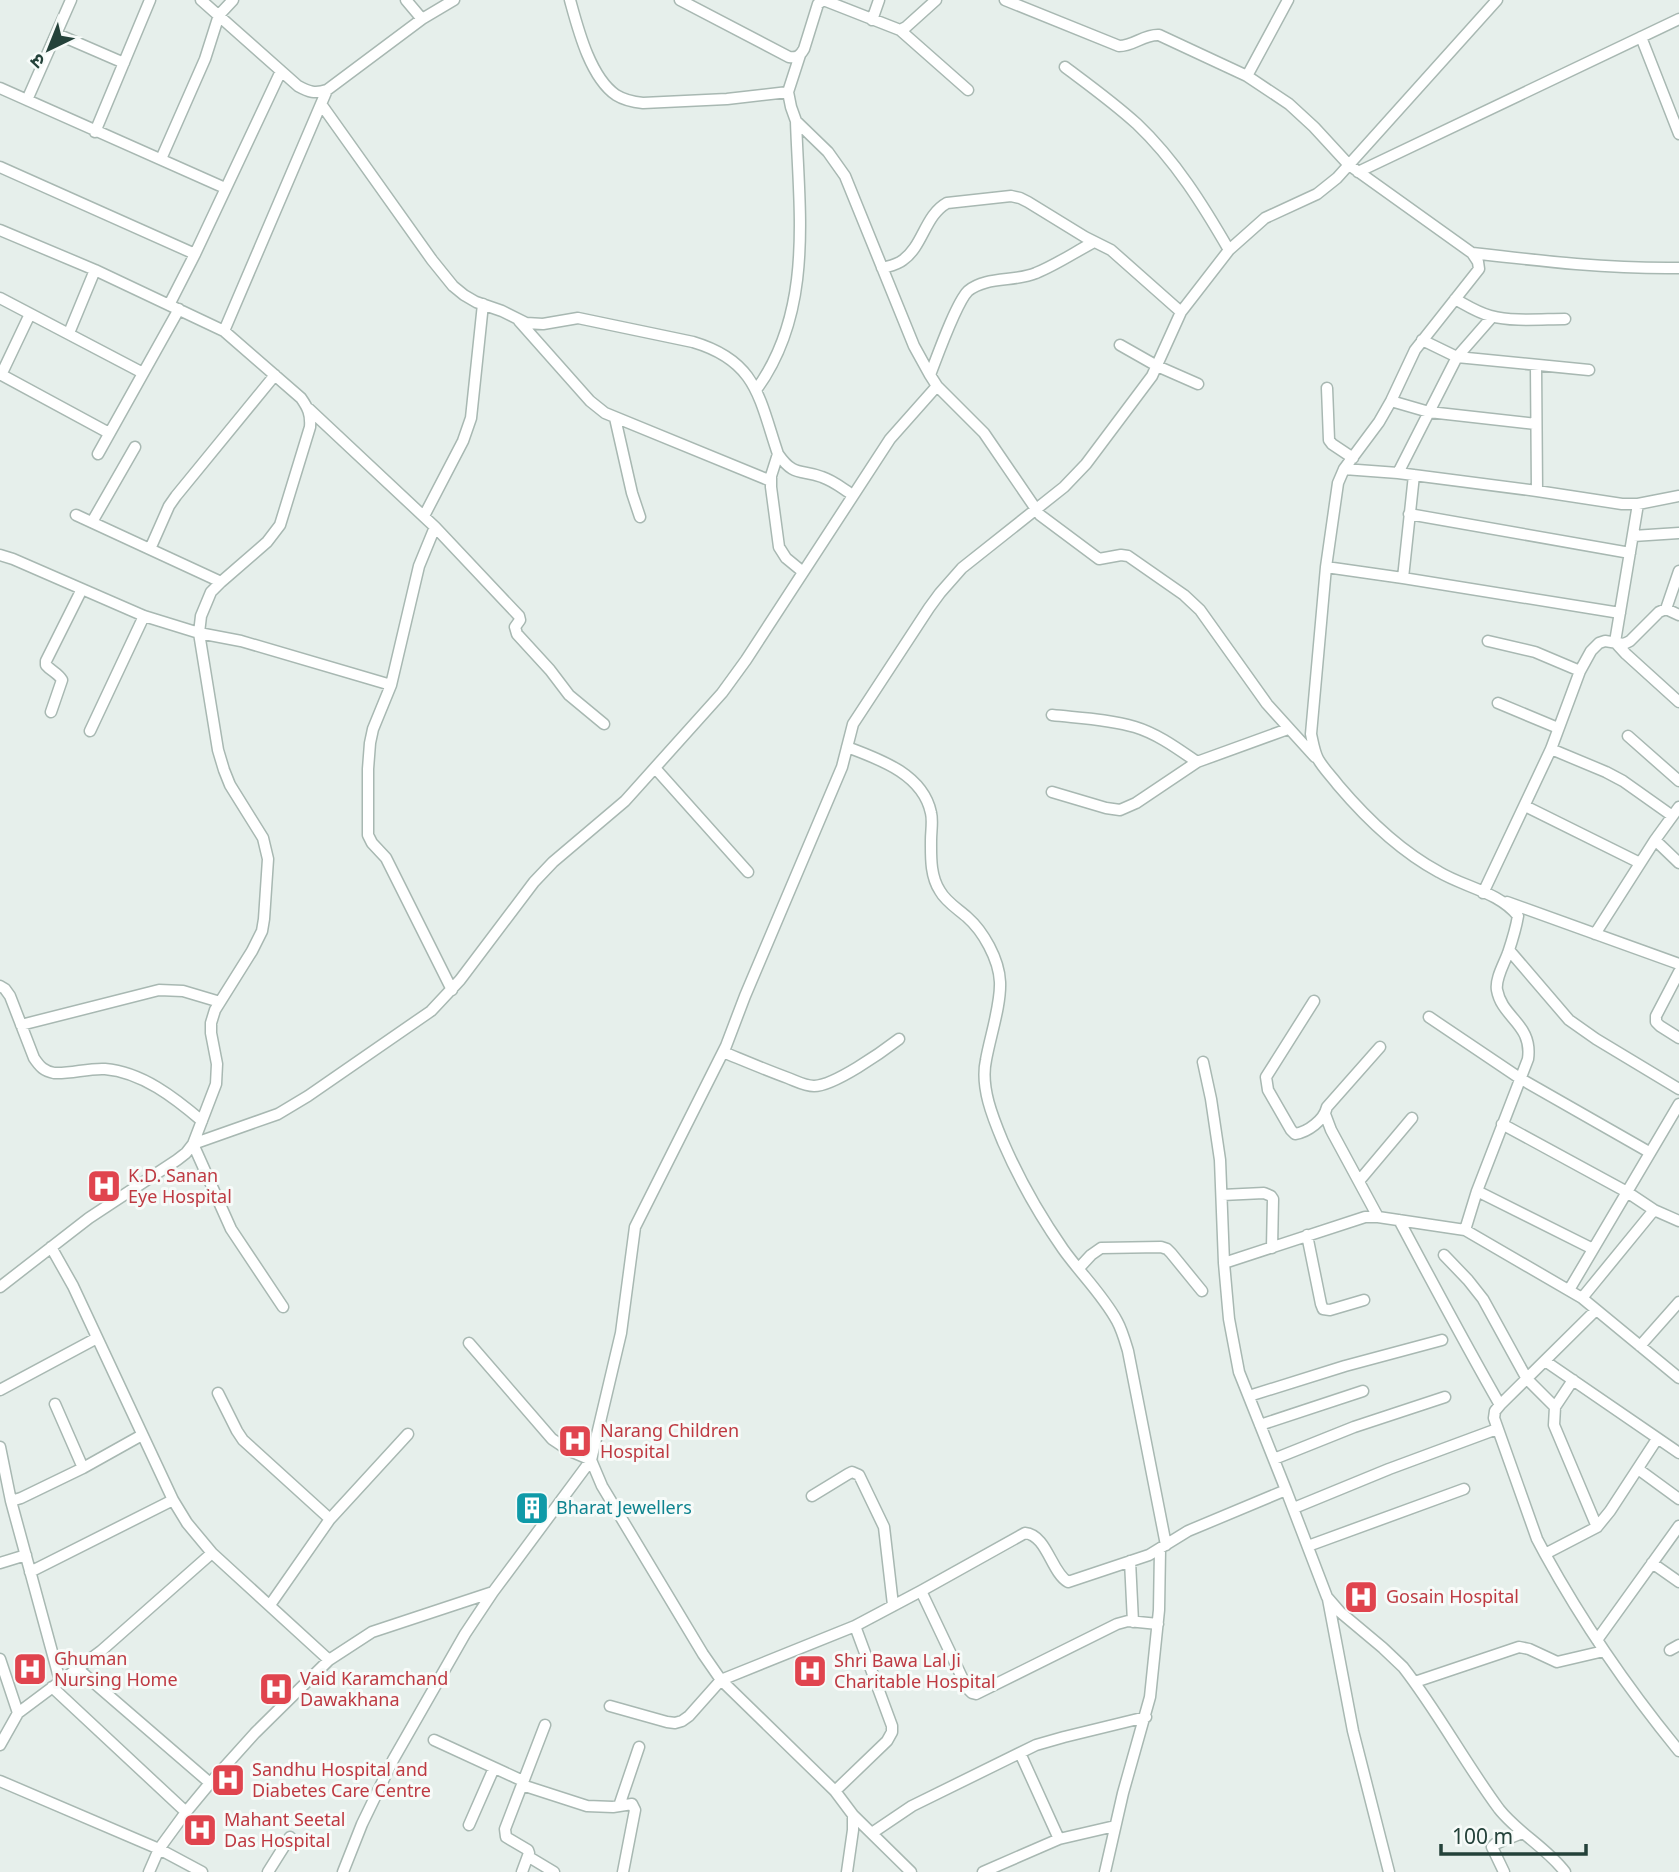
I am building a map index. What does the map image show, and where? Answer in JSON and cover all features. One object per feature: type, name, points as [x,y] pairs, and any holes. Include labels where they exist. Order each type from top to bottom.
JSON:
[{"type":"street","points":[[27,100],[71,0]]},
{"type":"street","points":[[95,132],[150,0]]},
{"type":"street","points":[[201,0],[298,86],[316,93],[327,90],[422,19],[454,0]]},
{"type":"street","points":[[161,159],[205,59],[219,15],[233,0]]},
{"type":"street","points":[[406,0],[422,19]]},
{"type":"street","points":[[570,0],[579,33],[596,71],[608,89],[631,102],[727,99],[788,92]]},
{"type":"street","points":[[680,0],[789,57],[800,55]]},
{"type":"street","points":[[872,20],[879,0]]},
{"type":"street","points":[[900,30],[936,0]]},
{"type":"street","points":[[1004,0],[1119,46],[1159,35],[1247,76],[1302,115],[1354,169],[1472,253],[1478,262],[1479,269],[1415,350],[1391,401],[1345,469],[1336,492],[1326,567],[1311,734],[1319,761]]},
{"type":"street","points":[[1035,12],[1038,0]]},
{"type":"street","points":[[1247,76],[1288,0]]},
{"type":"street","points":[[1354,169],[1375,136],[1497,0]]},
{"type":"street","points":[[756,390],[769,372],[781,347],[795,296],[799,233],[796,121],[788,92],[818,2],[826,1],[900,30],[968,90]]},
{"type":"street","points":[[343,1872],[362,1824],[393,1760],[454,1653],[493,1592],[591,1460],[620,1340],[635,1227],[723,1052],[842,767],[855,719],[940,593],[962,568],[1064,487],[1086,464],[1157,366],[1181,312],[1229,250],[1265,218],[1317,194],[1354,169],[1389,156],[1679,19]]},
{"type":"street","points":[[57,34],[124,63]]},
{"type":"street","points":[[1641,37],[1679,134]]},
{"type":"street","points":[[1065,66],[1138,125],[1160,149],[1203,206],[1229,250]]},
{"type":"street","points":[[97,454],[143,373],[225,188],[281,71]]},
{"type":"street","points":[[0,88],[225,188]]},
{"type":"street","points":[[223,331],[327,90]]},
{"type":"street","points":[[321,104],[432,260],[464,295],[526,323],[542,324],[578,318],[710,347],[737,365],[751,380],[778,454],[790,469],[819,476],[853,495]]},
{"type":"street","points":[[796,121],[828,152],[845,176],[914,346],[930,375],[937,386],[984,433],[1036,510],[1047,521],[1094,556],[1103,559],[1128,556],[1193,603],[1267,704],[1350,799],[1396,842],[1439,873],[1495,898],[1679,964]]},
{"type":"street","points":[[1375,136],[1389,156]]},
{"type":"street","points":[[0,167],[195,254]]},
{"type":"street","points":[[882,268],[904,260],[940,207],[956,201],[1000,196],[1020,198],[1111,250],[1181,312]]},
{"type":"street","points":[[0,230],[95,270],[223,331],[301,398],[309,409],[435,527],[519,616],[515,631],[564,690],[604,724]]},
{"type":"street","points":[[930,375],[959,303],[969,291],[984,283],[1038,273],[1094,242]]},
{"type":"street","points":[[1472,253],[1580,266],[1679,268]]},
{"type":"street","points":[[69,333],[95,270]]},
{"type":"street","points":[[0,298],[143,373]]},
{"type":"street","points":[[1455,299],[1492,317],[1565,319]]},
{"type":"street","points":[[424,516],[463,441],[471,418],[483,304]]},
{"type":"street","points":[[30,314],[0,374],[109,433]]},
{"type":"street","points":[[1398,473],[1457,357],[1492,317]]},
{"type":"street","points":[[519,321],[590,401],[605,413],[771,481]]},
{"type":"street","points":[[1422,340],[1457,357],[1590,370]]},
{"type":"street","points":[[1120,345],[1157,366],[1198,384]]},
{"type":"street","points":[[1536,366],[1537,491]]},
{"type":"street","points":[[150,549],[176,496],[275,375]]},
{"type":"street","points":[[192,1144],[261,1122],[293,1106],[419,1021],[452,990],[552,862],[625,802],[733,678],[890,439],[937,386]]},
{"type":"street","points":[[1327,388],[1329,440],[1353,458]]},
{"type":"street","points":[[1391,401],[1429,412],[1536,424]]},
{"type":"street","points":[[0,1287],[89,1219],[177,1160],[192,1144],[216,1084],[211,1023],[220,1002],[262,931],[268,859],[264,838],[230,785],[218,750],[199,633],[201,616],[211,592],[267,542],[280,525],[310,428],[309,409]]},
{"type":"street","points":[[615,418],[640,517]]},
{"type":"street","points":[[92,522],[135,447]]},
{"type":"street","points":[[778,454],[771,481],[779,547],[786,558],[803,572]]},
{"type":"street","points":[[1345,469],[1414,475],[1622,504],[1638,504],[1679,496]]},
{"type":"street","points":[[1403,578],[1414,475]]},
{"type":"street","points":[[1615,642],[1638,504]]},
{"type":"street","points":[[1409,514],[1630,553]]},
{"type":"street","points":[[76,515],[220,582]]},
{"type":"street","points":[[435,527],[419,566],[391,685],[373,729],[368,769],[368,835],[386,858],[452,990]]},
{"type":"street","points":[[1633,536],[1679,533]]},
{"type":"street","points":[[0,555],[144,616],[391,685]]},
{"type":"street","points":[[1326,567],[1620,613]]},
{"type":"street","points":[[1483,893],[1551,749],[1580,671],[1591,651],[1605,641],[1624,644],[1630,641],[1659,612],[1666,609],[1679,571]]},
{"type":"street","points":[[51,712],[62,680],[48,668],[46,661],[82,589]]},
{"type":"street","points":[[1666,609],[1679,615]]},
{"type":"street","points":[[90,731],[144,616]]},
{"type":"street","points":[[1488,641],[1535,652],[1580,671]]},
{"type":"street","points":[[1615,642],[1679,702]]},
{"type":"street","points":[[1498,703],[1558,727]]},
{"type":"street","points":[[1052,715],[1135,727],[1198,762]]},
{"type":"street","points":[[1052,792],[1120,810],[1136,803],[1198,762],[1288,729]]},
{"type":"street","points":[[1628,736],[1679,781]]},
{"type":"street","points":[[847,747],[885,762],[901,772],[922,794],[928,805],[931,812],[931,855],[935,882],[947,901],[970,919],[984,937],[998,968],[1000,982],[984,1078],[995,1122],[1029,1194],[1063,1250],[1116,1320],[1128,1351],[1163,1547],[1158,1624],[1146,1717],[1105,1872]]},
{"type":"street","points":[[1551,749],[1623,781],[1675,811],[1595,934]]},
{"type":"street","points":[[655,768],[748,872]]},
{"type":"street","points":[[1525,806],[1640,863]]},
{"type":"street","points":[[1655,840],[1679,863]]},
{"type":"street","points":[[1465,1230],[1530,1048],[1527,1038],[1500,1000],[1496,986],[1518,916],[1495,898]]},
{"type":"street","points":[[1509,950],[1569,1020],[1596,1040],[1679,1089]]},
{"type":"street","points":[[1679,972],[1656,1016],[1656,1022],[1679,1038]]},
{"type":"street","points":[[0,986],[10,996],[40,1067],[48,1072],[61,1073],[104,1069],[132,1076],[163,1091],[202,1121]]},
{"type":"street","points":[[21,1025],[159,990],[183,991],[220,1002]]},
{"type":"street","points":[[1314,1002],[1269,1071],[1266,1083],[1295,1134],[1306,1131],[1325,1114],[1327,1107],[1380,1048]]},
{"type":"street","points":[[1429,1017],[1521,1079],[1650,1152]]},
{"type":"street","points":[[723,1052],[805,1085],[816,1086],[872,1060],[899,1040]]},
{"type":"street","points":[[1203,1062],[1217,1130],[1224,1263],[1239,1372],[1327,1597],[1353,1731],[1389,1872]]},
{"type":"street","points":[[1569,1290],[1679,1104]]},
{"type":"street","points":[[1325,1114],[1378,1217]]},
{"type":"street","points":[[1359,1181],[1412,1118]]},
{"type":"street","points":[[1502,1124],[1627,1192],[1654,1210],[1679,1221]]},
{"type":"street","points":[[192,1144],[231,1229],[283,1307]]},
{"type":"street","points":[[1477,1191],[1593,1249]]},
{"type":"street","points":[[1222,1195],[1264,1192],[1271,1196],[1272,1248]]},
{"type":"street","points":[[1582,1298],[1654,1210]]},
{"type":"street","points":[[1224,1263],[1364,1217],[1465,1230],[1582,1298],[1678,1374]]},
{"type":"street","points":[[1398,1220],[1500,1405]]},
{"type":"street","points":[[1307,1235],[1323,1308],[1330,1310],[1363,1300]]},
{"type":"street","points":[[51,1247],[73,1286],[173,1500],[187,1523],[212,1553],[329,1660]]},
{"type":"street","points":[[1079,1268],[1101,1248],[1167,1248],[1202,1291]]},
{"type":"street","points":[[1444,1255],[1483,1299],[1527,1379],[1555,1407]]},
{"type":"street","points":[[1640,1346],[1679,1302]]},
{"type":"street","points":[[1597,1310],[1500,1405],[1494,1418],[1545,1555],[1604,1651],[1679,1751]]},
{"type":"street","points":[[0,1390],[97,1338]]},
{"type":"street","points":[[1249,1396],[1442,1340]]},
{"type":"street","points":[[468,1343],[552,1439],[591,1460],[602,1486],[721,1680],[835,1791],[853,1815],[911,1872]]},
{"type":"street","points":[[1545,1361],[1679,1453]]},
{"type":"street","points":[[1573,1380],[1555,1407],[1554,1425],[1597,1527]]},
{"type":"street","points":[[1260,1425],[1363,1391]]},
{"type":"street","points":[[218,1393],[243,1440],[330,1519]]},
{"type":"street","points":[[1274,1459],[1353,1427],[1445,1397]]},
{"type":"street","points":[[55,1404],[83,1468]]},
{"type":"street","points":[[1294,1508],[1497,1429]]},
{"type":"street","points":[[270,1605],[330,1519],[408,1434]]},
{"type":"street","points":[[11,1501],[83,1468],[142,1435]]},
{"type":"street","points":[[1545,1555],[1597,1527],[1657,1439]]},
{"type":"street","points":[[0,1447],[56,1684],[186,1812]]},
{"type":"street","points":[[1637,1469],[1679,1499]]},
{"type":"street","points":[[812,1496],[852,1472],[859,1475],[884,1527],[892,1605]]},
{"type":"street","points":[[1308,1546],[1464,1489]]},
{"type":"street","points":[[610,1706],[675,1723],[682,1721],[721,1680],[855,1626],[1025,1533],[1031,1533],[1038,1539],[1061,1578],[1068,1582],[1130,1561],[1163,1547],[1188,1531],[1286,1490]]},
{"type":"street","points":[[30,1572],[173,1500]]},
{"type":"street","points":[[1597,1640],[1679,1525]]},
{"type":"street","points":[[0,1745],[18,1713],[101,1651],[212,1553]]},
{"type":"street","points":[[0,1563],[26,1555]]},
{"type":"street","points":[[1130,1561],[1133,1622]]},
{"type":"street","points":[[1652,1563],[1679,1583]]},
{"type":"street","points":[[921,1591],[967,1688],[976,1694],[1117,1624],[1158,1624]]},
{"type":"street","points":[[149,1872],[159,1849],[210,1783],[329,1660],[372,1632],[493,1592]]},
{"type":"street","points":[[1327,1597],[1340,1612],[1394,1657],[1415,1682],[1499,1808],[1564,1872]]},
{"type":"street","points":[[835,1791],[887,1741],[892,1732],[855,1626]]},
{"type":"street","points":[[1415,1682],[1518,1647],[1557,1662],[1604,1651]]},
{"type":"street","points":[[0,1659],[18,1713]]},
{"type":"street","points":[[78,1669],[210,1783]]},
{"type":"street","points":[[872,1833],[912,1806],[1020,1752],[1064,1737],[1146,1717]]},
{"type":"street","points":[[522,1872],[529,1857],[528,1850],[510,1840],[505,1829],[545,1725]]},
{"type":"street","points":[[434,1740],[523,1783],[587,1806],[632,1804],[635,1810],[623,1872]]},
{"type":"street","points":[[619,1806],[639,1746]]},
{"type":"street","points":[[1020,1752],[1059,1839]]},
{"type":"street","points":[[469,1825],[494,1768]]},
{"type":"street","points":[[0,1781],[159,1849],[202,1872]]},
{"type":"street","points":[[847,1872],[853,1815]]},
{"type":"street","points":[[983,1872],[1059,1839],[1115,1826]]},
{"type":"street","points":[[1504,1872],[1492,1847],[1495,1843],[1522,1833]]},
{"type":"street","points":[[268,1872],[290,1837]]},
{"type":"street","points":[[529,1857],[554,1872]]},
{"type":"place","name":"K.D. Sanan Eye Hospital","points":[[104,1186]]},
{"type":"place","name":"Narang Children Hospital","points":[[575,1441]]},
{"type":"place","name":"Bharat Jewellers","points":[[532,1508]]},
{"type":"place","name":"Gosain Hospital","points":[[1361,1597]]},
{"type":"place","name":"Ghuman Nursing Home","points":[[30,1669]]},
{"type":"place","name":"Shri Bawa Lal Ji Charitable Hospital","points":[[810,1671]]},
{"type":"place","name":"Vaid Karamchand Dawakhana","points":[[276,1689]]},
{"type":"place","name":"Sandhu Hospital and Diabetes Care Centre","points":[[228,1780]]},
{"type":"place","name":"Mahant Seetal Das Hospital","points":[[200,1830]]}]
